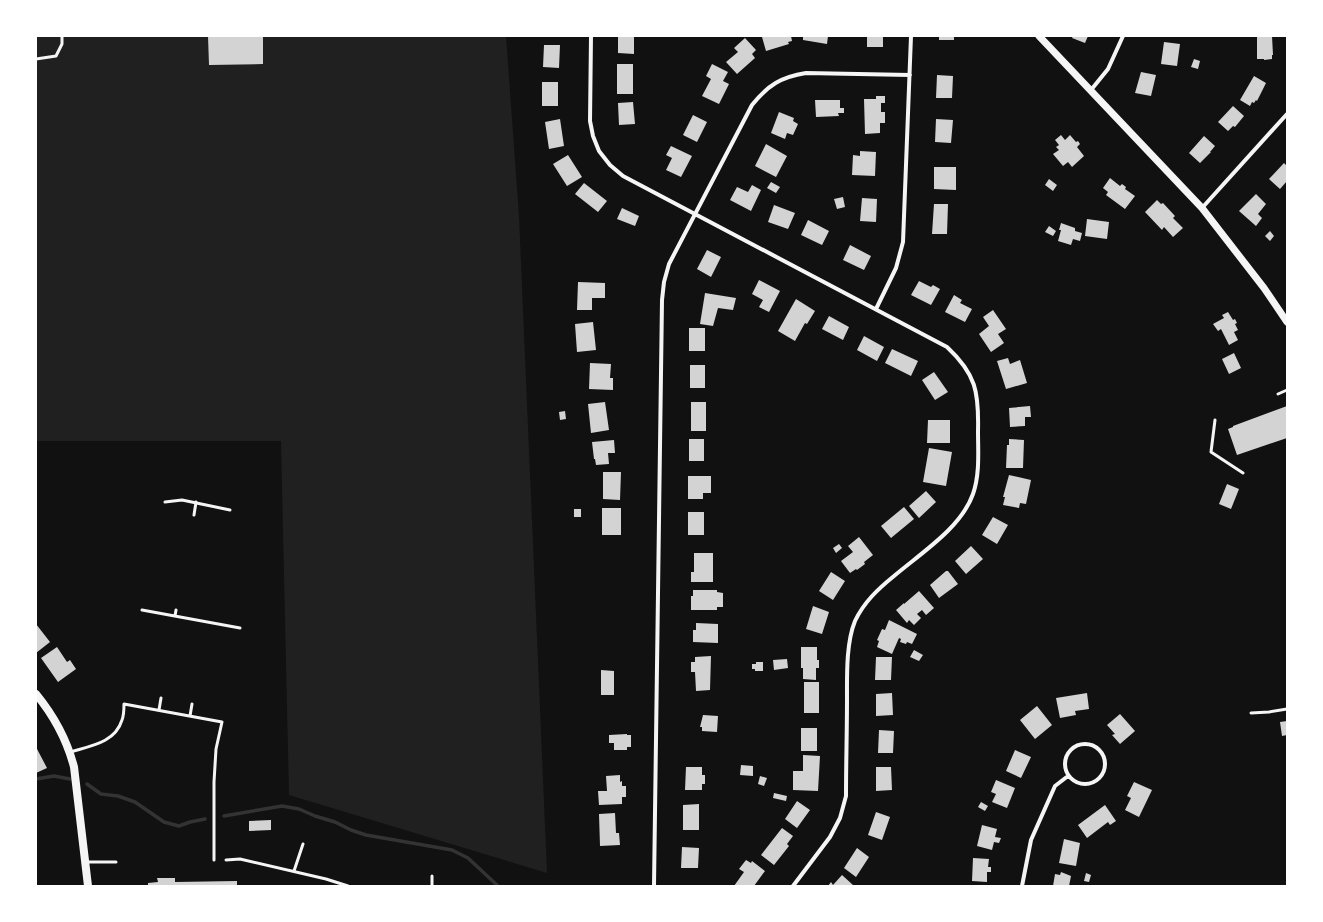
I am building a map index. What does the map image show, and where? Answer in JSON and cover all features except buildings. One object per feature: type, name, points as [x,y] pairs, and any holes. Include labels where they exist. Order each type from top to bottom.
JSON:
[{"type":"main road","points":[[36,694],[44,703],[58,726],[70,752],[77,784],[88,886]]},
{"type":"street","points":[[591,36],[590,121],[593,136],[599,151],[610,165],[623,176],[947,347],[959,358],[970,375],[976,390],[979,408],[978,468],[973,493],[965,511],[954,526],[876,591],[864,606],[855,623],[848,654],[846,796],[840,818],[830,837],[792,886]]},
{"type":"street","points":[[876,309],[896,268],[903,242],[911,36]]},
{"type":"street","points":[[1039,36],[1202,208],[1264,288],[1287,322]]},
{"type":"street","points":[[1091,90],[1108,69],[1123,36]]},
{"type":"street","points":[[654,886],[662,300],[664,282],[669,264],[752,105],[761,93],[773,83],[789,76],[806,72],[910,75]]},
{"type":"street","points":[[1202,208],[1287,114]]},
{"type":"street","points":[[1079,744],[1092,744],[1102,753],[1105,759],[1105,766],[1103,773],[1099,778],[1093,782],[1079,784],[1068,776],[1064,763],[1065,757],[1073,747],[1079,744]]},
{"type":"street","points":[[1022,886],[1031,840],[1055,786],[1068,776]]},
{"type":"lane","points":[[36,59],[56,56],[62,44],[62,36]]},
{"type":"lane","points":[[1278,394],[1287,390]]},
{"type":"lane","points":[[1215,420],[1212,452],[1243,472]]},
{"type":"lane","points":[[165,502],[182,500],[230,510]]},
{"type":"lane","points":[[194,515],[196,502]]},
{"type":"lane","points":[[142,610],[240,628]]},
{"type":"lane","points":[[175,616],[176,610]]},
{"type":"lane","points":[[158,710],[161,698]]},
{"type":"lane","points":[[70,752],[105,741],[116,733],[123,719],[124,704],[222,722],[216,749],[214,782],[214,860]]},
{"type":"lane","points":[[190,716],[192,704]]},
{"type":"lane","points":[[1250,713],[1287,710]]},
{"type":"lane","points":[[294,871],[303,844]]},
{"type":"lane","points":[[226,860],[240,858],[326,879],[348,886]]},
{"type":"lane","points":[[86,862],[116,862]]},
{"type":"lane","points":[[432,876],[432,886]]},
{"type":"shaded area","points":[[36,36],[506,36],[519,216],[547,873],[289,795],[281,441],[36,441]]},
{"type":"waterway","points":[[36,779],[54,776],[70,779]]},
{"type":"waterway","points":[[87,784],[101,794],[118,796],[135,802],[164,822],[179,826],[205,819]]},
{"type":"waterway","points":[[224,816],[282,806],[299,809],[366,835],[452,850],[468,858],[498,886]]}]
